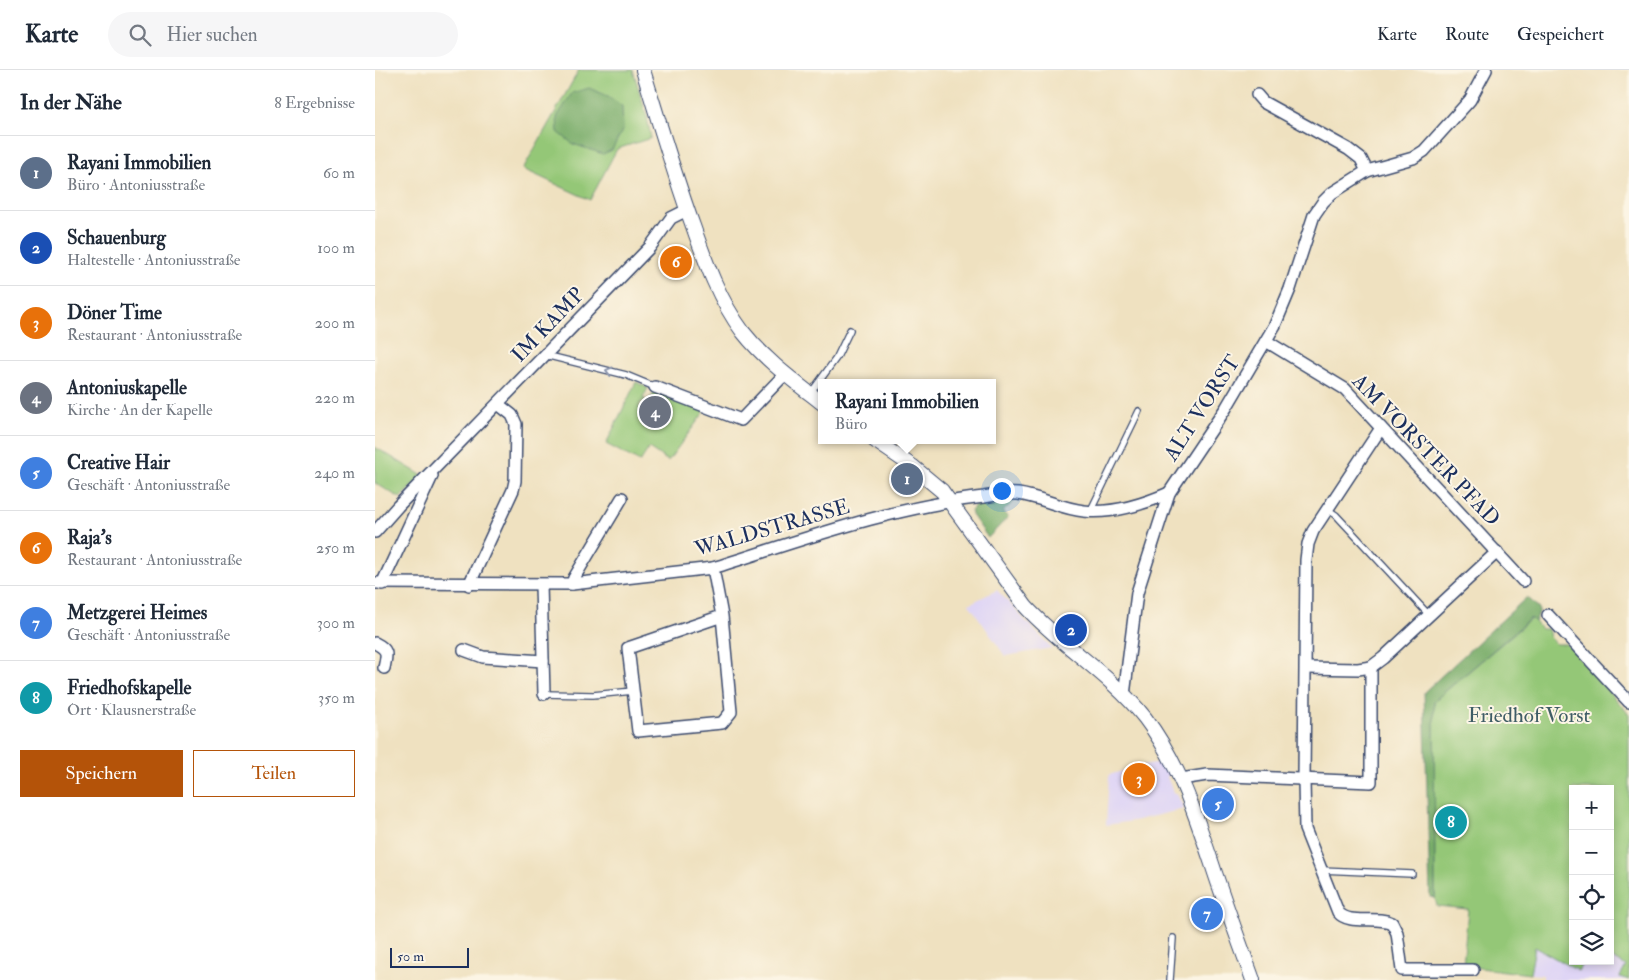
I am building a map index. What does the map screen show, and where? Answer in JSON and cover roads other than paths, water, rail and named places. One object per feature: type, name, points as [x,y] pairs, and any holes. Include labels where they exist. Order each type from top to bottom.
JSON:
[{"type":"street","points":[[643,70],[667,152],[687,210],[708,270],[724,302],[743,332],[785,374],[818,400]]},
{"type":"street","name":"ALT VORST","points":[[1124,695],[1137,593],[1169,493],[1226,408],[1266,342],[1290,289],[1318,208],[1332,193],[1367,171],[1413,158],[1424,151],[1470,100],[1486,70]]},
{"type":"street","points":[[1257,96],[1263,102],[1348,150],[1361,159],[1367,171]]},
{"type":"street","name":"IM KAMP","points":[[375,532],[651,245],[671,218],[687,210]]},
{"type":"street","name":"AM VORSTER PFAD","points":[[1266,342],[1345,389],[1523,581]]},
{"type":"street","points":[[655,387],[741,420],[785,374]]},
{"type":"street","points":[[469,585],[515,482],[516,424],[512,415],[498,404]]},
{"type":"street","points":[[1381,428],[1313,532],[1307,550],[1303,780],[1305,829],[1336,908],[1341,916],[1387,921],[1394,925],[1397,933],[1401,975],[1467,971]]},
{"type":"street","points":[[879,444],[931,482],[950,502],[1033,615],[1124,695],[1144,717],[1162,742],[1193,807],[1253,980]]},
{"type":"street","name":"IM KAMP","points":[[378,584],[435,468]]},
{"type":"street","name":"WALDSTRASSE","points":[[378,584],[572,584],[713,568],[868,520],[950,502],[1014,494],[1090,512],[1127,507],[1154,500],[1169,493]]},
{"type":"street","points":[[572,584],[622,498]]},
{"type":"street","points":[[1306,668],[1359,669],[1371,667],[1497,552]]},
{"type":"street","points":[[713,568],[721,616],[731,712],[722,722],[638,731],[628,648],[721,616]]},
{"type":"street","points":[[541,585],[544,694]]},
{"type":"street","points":[[1548,615],[1629,702]]},
{"type":"street","points":[[375,643],[387,653],[384,668]]},
{"type":"street","points":[[464,650],[483,657],[543,661]]},
{"type":"street","points":[[1181,779],[1207,776],[1371,782],[1371,667]]},
{"type":"lane","points":[[821,379],[837,357],[850,330]]},
{"type":"lane","points":[[545,355],[626,376],[655,387]]},
{"type":"lane","points":[[810,394],[818,383]]},
{"type":"lane","points":[[1090,512],[1139,411]]},
{"type":"lane","points":[[1327,509],[1336,515],[1429,615]]},
{"type":"lane","points":[[544,694],[593,695],[633,691]]},
{"type":"lane","points":[[1321,870],[1412,874]]},
{"type":"lane","points":[[1170,980],[1173,938]]},
{"type":"place","name":"Raja's","points":[[676,262]]},
{"type":"place","name":"Antoniuskapelle","points":[[655,412]]},
{"type":"place","name":"Rayani Immobilien","points":[[907,479]]},
{"type":"place","name":"Schauenburg","points":[[1071,630]]},
{"type":"place","name":"Döner Time","points":[[1139,779]]},
{"type":"place","name":"Creative Hair","points":[[1218,804]]},
{"type":"place","name":"Friedhofskapelle","points":[[1451,822]]},
{"type":"place","name":"Metzgerei Heimes","points":[[1207,914]]},
{"type":"park label","name":"Friedhof Vorst","points":[[1529,715]]}]
